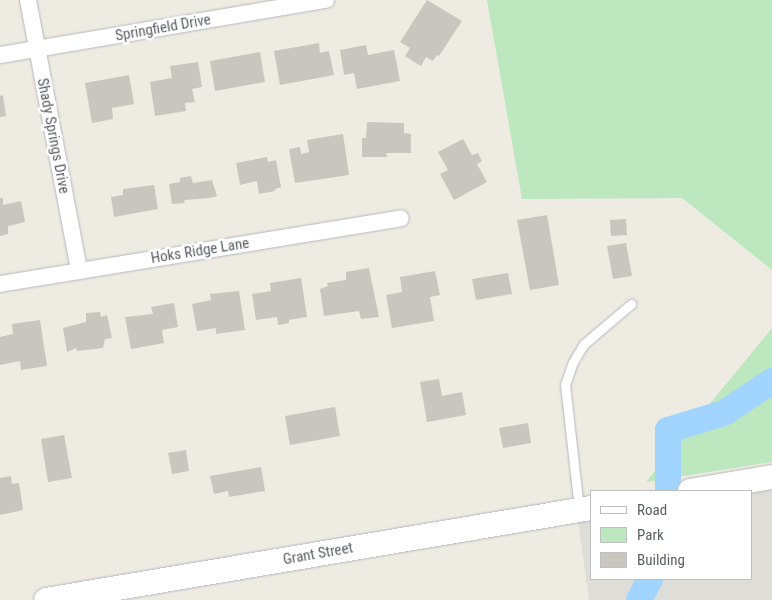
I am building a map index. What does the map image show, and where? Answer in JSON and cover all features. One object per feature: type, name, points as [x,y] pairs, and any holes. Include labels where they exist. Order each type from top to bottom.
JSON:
[{"type":"street","name":"Shady Springs Drive","points":[[28,0],[79,271]]},
{"type":"street","name":"Springfield Drive","points":[[0,55],[326,0]]},
{"type":"street","name":"Hoks Ridge Lane","points":[[0,284],[400,218]]},
{"type":"street","points":[[696,490],[772,477]]},
{"type":"street","name":"Grant Street","points":[[46,600],[585,509]]},
{"type":"lane","points":[[585,509],[566,385],[573,362],[584,344],[631,304]]},
{"type":"shaded area","points":[[772,488],[772,600],[589,600],[578,521],[590,519],[590,580],[752,580],[752,492]]},
{"type":"green space","points":[[487,0],[772,0],[772,270],[682,198],[522,199]]},
{"type":"green space","points":[[772,328],[772,462],[646,482]]},
{"type":"building","points":[[427,0],[462,21],[439,56],[437,55],[433,61],[426,57],[421,66],[405,56],[410,48],[400,42]]},
{"type":"building","points":[[319,43],[320,53],[329,51],[334,75],[280,85],[274,51]]},
{"type":"building","points":[[366,45],[368,55],[394,50],[400,81],[357,89],[354,73],[344,75],[340,50]]},
{"type":"building","points":[[260,52],[265,82],[215,91],[210,61]]},
{"type":"building","points":[[198,62],[202,87],[192,89],[195,102],[185,103],[186,111],[155,116],[150,82],[172,78],[170,66]]},
{"type":"building","points":[[129,75],[134,104],[112,108],[113,119],[92,123],[85,83]]},
{"type":"building","points":[[3,95],[6,116],[0,117],[0,96]]},
{"type":"building","points":[[367,122],[404,123],[404,133],[411,134],[411,153],[386,153],[387,157],[362,157],[362,138],[366,138]]},
{"type":"building","points":[[343,134],[349,175],[295,183],[289,149],[300,147],[301,154],[309,152],[307,140]]},
{"type":"building","points":[[463,139],[472,155],[478,153],[482,161],[477,164],[487,182],[454,200],[440,174],[448,170],[438,152]]},
{"type":"building","points":[[267,157],[268,162],[276,160],[281,187],[275,189],[275,191],[259,194],[257,181],[240,185],[236,163]]},
{"type":"building","points":[[191,176],[193,183],[212,180],[217,196],[184,200],[185,203],[172,204],[169,184],[180,182],[180,178]]},
{"type":"building","points":[[154,185],[158,209],[114,217],[111,197],[123,195],[123,189]]},
{"type":"building","points":[[0,198],[3,198],[3,205],[21,201],[25,222],[8,226],[8,234],[0,236]]},
{"type":"building","points":[[547,215],[559,285],[530,290],[517,220]]},
{"type":"building","points":[[626,219],[627,235],[611,236],[610,220]]},
{"type":"building","points":[[626,243],[632,276],[613,279],[607,246]]},
{"type":"building","points":[[369,268],[379,317],[361,319],[359,311],[324,316],[320,289],[328,286],[327,283],[346,280],[346,272]]},
{"type":"building","points":[[435,271],[440,295],[430,297],[434,321],[392,328],[386,295],[402,292],[400,277]]},
{"type":"building","points":[[508,273],[512,294],[476,300],[472,279]]},
{"type":"building","points":[[301,278],[307,317],[289,320],[289,323],[278,325],[277,317],[256,320],[252,294],[271,291],[270,283]]},
{"type":"building","points":[[239,291],[245,330],[216,334],[216,328],[197,331],[192,304],[211,300],[210,294]]},
{"type":"building","points":[[174,303],[178,327],[162,330],[164,343],[131,349],[125,317],[153,314],[151,307]]},
{"type":"building","points":[[100,312],[101,317],[107,315],[112,338],[105,339],[103,348],[77,351],[76,348],[67,352],[63,328],[86,322],[86,313]]},
{"type":"building","points":[[40,320],[47,366],[21,370],[20,361],[0,365],[0,337],[13,334],[12,324]]},
{"type":"building","points":[[439,379],[442,396],[462,392],[466,415],[427,422],[420,382]]},
{"type":"building","points":[[335,407],[340,436],[290,445],[285,416]]},
{"type":"building","points":[[528,423],[531,443],[503,448],[499,428]]},
{"type":"building","points":[[64,435],[72,478],[48,482],[41,439]]},
{"type":"building","points":[[186,450],[189,471],[172,474],[168,453]]},
{"type":"building","points":[[261,467],[265,491],[229,497],[228,491],[214,494],[210,476]]},
{"type":"building","points":[[11,476],[12,484],[19,483],[23,510],[0,515],[0,478]]},
{"type":"waterway","points":[[668,490],[668,430],[724,413],[772,381]]},
{"type":"waterway","points":[[639,600],[649,580]]}]
